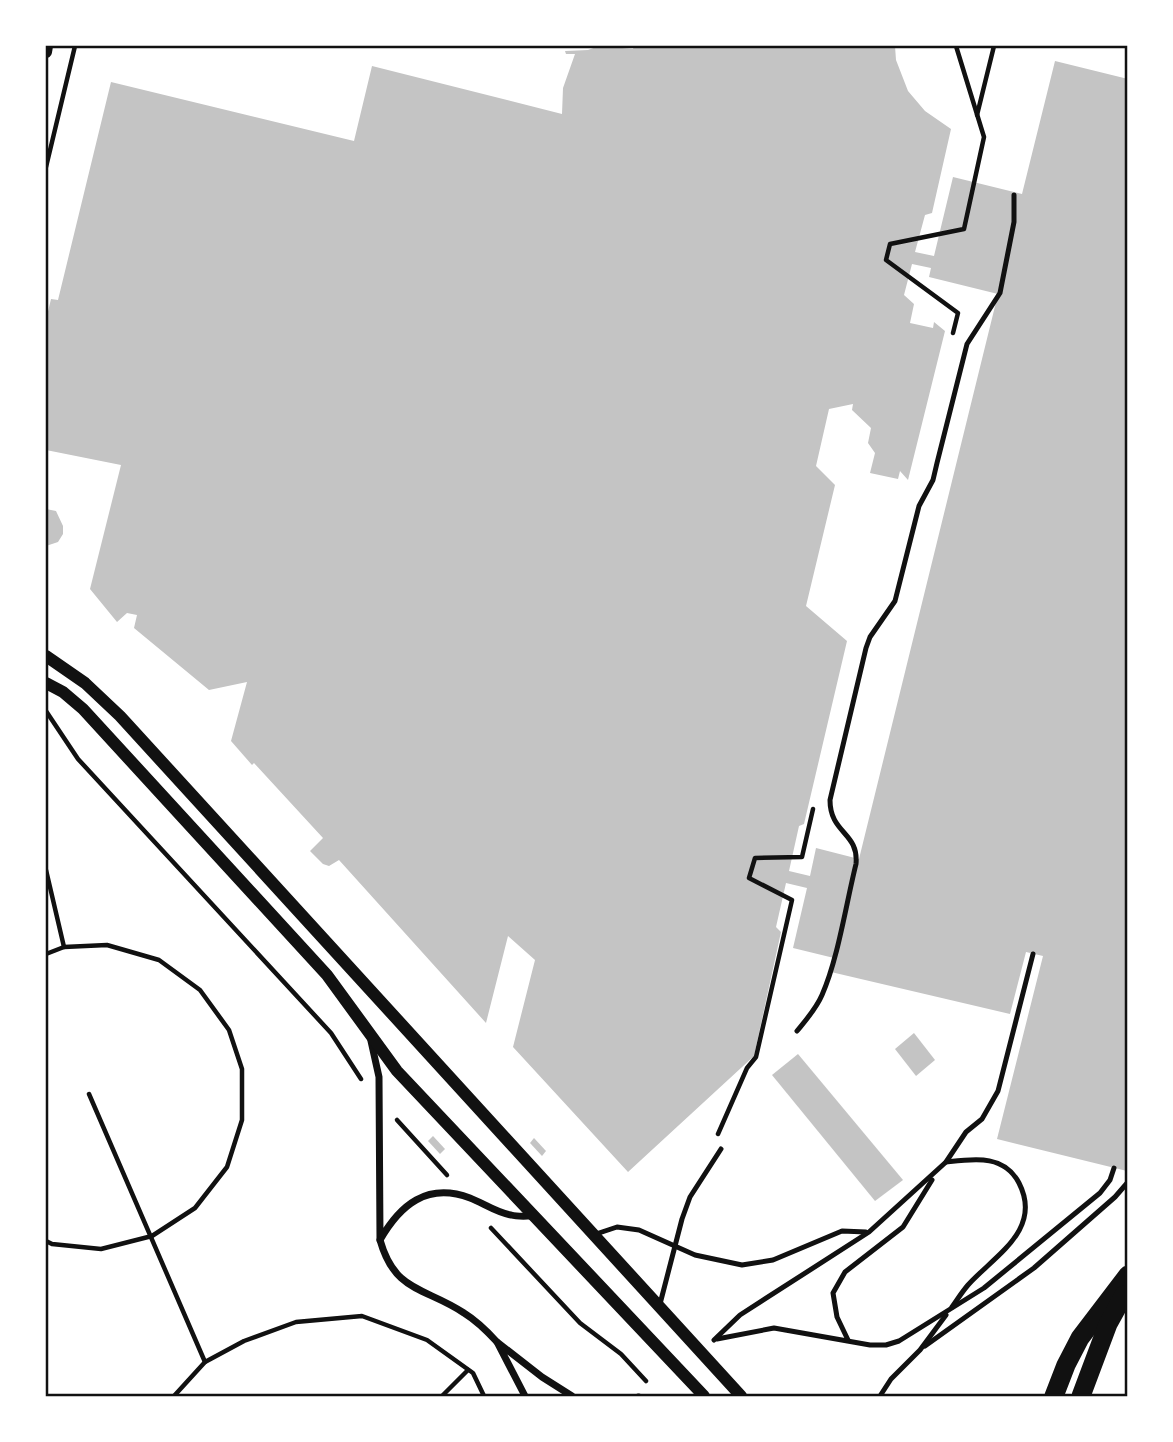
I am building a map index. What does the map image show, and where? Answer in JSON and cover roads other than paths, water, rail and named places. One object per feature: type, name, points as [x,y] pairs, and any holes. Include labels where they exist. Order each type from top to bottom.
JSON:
[{"type":"highway","points":[[1054,1396],[1080,1338],[1128,1275]]},
{"type":"highway","points":[[1081,1396],[1108,1324],[1128,1288]]},
{"type":"street","points":[[46,52],[47,46]]},
{"type":"street","points":[[46,656],[85,683],[120,716],[741,1396]]},
{"type":"street","points":[[46,683],[83,709],[327,975],[397,1071],[704,1396]]},
{"type":"street","points":[[368,1030],[379,1077],[380,1240],[385,1258],[399,1278],[463,1312],[542,1377],[572,1396]]},
{"type":"street","points":[[380,1240],[392,1218],[405,1206],[440,1193],[468,1197],[509,1215],[533,1216]]},
{"type":"street","points":[[498,1342],[525,1396]]},
{"type":"lane","points":[[797,1031],[822,996],[830,975],[856,864],[857,853],[854,845],[832,818],[830,800],[866,648],[894,601],[919,506],[933,480],[967,344],[1000,293],[1014,222],[1014,195]]},
{"type":"lane","points":[[1033,954],[998,1091],[982,1119],[966,1132],[935,1174],[869,1232],[740,1315],[714,1340],[774,1328],[870,1345],[886,1345],[899,1341],[984,1288],[1100,1193],[1110,1180],[1114,1168]]},
{"type":"lane","points":[[659,1307],[690,1197],[722,1149]]},
{"type":"lane","points":[[920,1350],[969,1285],[1009,1247],[1018,1233],[1024,1213],[1023,1192],[1015,1176],[1005,1165],[992,1160],[946,1162]]},
{"type":"lane","points":[[849,1341],[837,1317],[833,1293],[845,1272],[903,1227],[935,1174]]},
{"type":"lane","points":[[880,1396],[891,1379],[920,1350],[1034,1268],[1115,1197],[1128,1182]]},
{"type":"lane","points":[[593,1235],[617,1227],[639,1230],[695,1255],[743,1265],[773,1260],[842,1231],[869,1232]]}]
